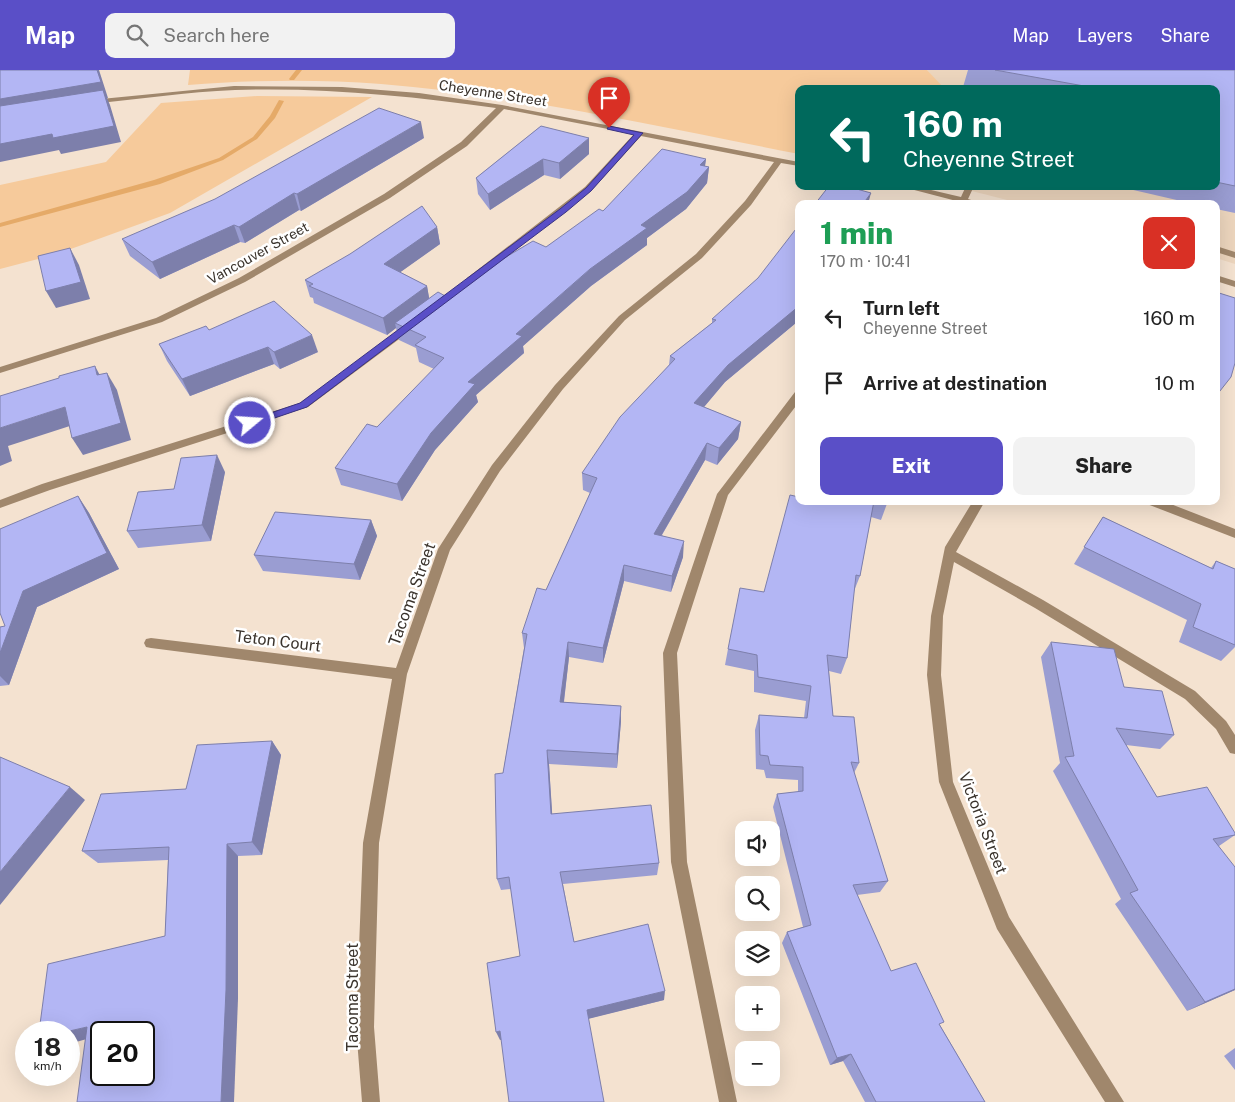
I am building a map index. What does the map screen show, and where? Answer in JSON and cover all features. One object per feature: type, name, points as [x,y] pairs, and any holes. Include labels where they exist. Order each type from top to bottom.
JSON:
[{"type":"street","name":"Cheyenne Street","points":[[87,103],[234,88],[342,89],[419,95],[502,107],[795,163]]},
{"type":"street","name":"Vancouver Street","points":[[0,370],[159,320],[242,280],[395,191],[464,144],[502,107]]},
{"type":"street","points":[[460,288],[588,189],[639,133]]},
{"type":"street","name":"Tacoma Street","points":[[370,1102],[365,1026],[371,842],[400,674],[444,549],[496,468],[565,380],[622,318],[699,256],[748,203],[779,160]]},
{"type":"street","points":[[922,190],[967,200]]},
{"type":"street","points":[[964,199],[968,190]]},
{"type":"street","points":[[938,200],[942,194]]},
{"type":"street","points":[[1220,250],[1235,255]]},
{"type":"street","points":[[1220,279],[1235,284]]},
{"type":"street","points":[[0,504],[46,487],[304,405],[417,321]]},
{"type":"street","points":[[728,1102],[679,862],[670,653],[723,494],[795,399]]},
{"type":"street","name":"Victoria Street","points":[[977,505],[951,547],[937,616],[934,675],[946,782],[1003,923],[1114,1102]]},
{"type":"street","points":[[1161,505],[1235,534]]},
{"type":"street","points":[[949,554],[1039,604],[1190,695],[1221,725],[1235,748]]},
{"type":"street","name":"Teton Court","points":[[151,643],[400,674]]},
{"type":"shaded area","points":[[190,70],[927,70],[941,85],[795,85],[795,153],[590,113],[433,89],[357,82],[309,81],[260,81],[188,85]]},
{"type":"shaded area","points":[[927,70],[1235,70],[1235,264],[1220,259],[1220,200],[1007,200],[968,190],[1220,190],[1220,85],[940,85]]},
{"type":"shaded area","points":[[257,96],[372,97],[170,213],[57,254],[0,269],[0,185],[106,162],[161,103]]},
{"type":"building","points":[[0,70],[97,70],[101,82],[0,99]]},
{"type":"building","points":[[995,70],[1235,70],[1235,186],[1220,183],[1220,85],[1078,85]]},
{"type":"building","points":[[103,90],[114,126],[53,138],[52,134],[0,144],[0,106]]},
{"type":"building","points":[[379,108],[421,122],[297,194],[294,193],[239,227],[234,225],[152,262],[122,239],[215,199]]},
{"type":"building","points":[[541,126],[589,138],[559,163],[543,159],[488,194],[476,178]]},
{"type":"building","points":[[662,149],[706,159],[700,165],[709,167],[687,192],[641,225],[647,228],[590,269],[516,334],[522,336],[468,382],[475,384],[431,433],[397,484],[335,468],[367,424],[377,427],[444,358],[415,345],[426,337],[395,323],[438,292],[447,297],[474,276],[533,241],[546,247],[599,209],[603,211]]},
{"type":"building","points":[[826,190],[860,190],[871,193],[866,200],[818,200]]},
{"type":"building","points":[[422,206],[437,227],[384,264],[427,286],[383,318],[309,286],[313,284],[305,280],[350,254]]},
{"type":"building","points":[[795,230],[795,309],[728,365],[694,403],[741,422],[719,448],[707,443],[654,534],[684,541],[672,576],[624,565],[603,648],[568,642],[560,702],[621,706],[617,754],[547,750],[551,814],[651,805],[659,863],[560,872],[574,942],[648,924],[665,991],[587,1010],[604,1102],[509,1102],[500,1031],[496,1032],[487,963],[520,956],[509,877],[497,879],[495,774],[503,773],[527,634],[522,633],[537,588],[546,590],[597,478],[582,473],[620,417],[675,359],[670,356],[716,320],[712,319],[758,278]]},
{"type":"building","points":[[70,248],[81,282],[46,291],[38,256]]},
{"type":"building","points":[[1220,293],[1235,298],[1235,363],[1231,377],[1220,391]]},
{"type":"building","points":[[274,301],[312,335],[274,352],[268,347],[182,379],[159,344],[206,326],[209,330]]},
{"type":"building","points":[[95,366],[97,375],[107,373],[121,423],[72,438],[65,407],[0,428],[0,396]]},
{"type":"building","points":[[217,455],[202,525],[127,531],[138,492],[174,489],[181,458]]},
{"type":"building","points":[[790,495],[795,496],[795,505],[873,505],[860,576],[856,575],[847,658],[827,655],[833,716],[854,717],[859,763],[851,762],[888,881],[853,885],[891,971],[916,963],[944,1022],[939,1024],[985,1102],[876,1102],[851,1054],[837,1058],[787,932],[811,925],[777,794],[803,791],[803,767],[770,765],[768,756],[760,755],[759,715],[807,718],[811,686],[758,677],[757,655],[728,649],[740,588],[764,592]]},
{"type":"building","points":[[78,496],[107,553],[23,591],[0,653],[0,627],[5,626],[0,613],[0,529]]},
{"type":"building","points":[[275,512],[371,520],[354,564],[254,555]]},
{"type":"building","points":[[1103,517],[1213,569],[1216,561],[1235,569],[1235,645],[1193,627],[1201,604],[1084,547]]},
{"type":"building","points":[[1051,642],[1114,649],[1124,687],[1162,691],[1174,735],[1116,728],[1157,797],[1207,787],[1235,833],[1235,835],[1213,839],[1235,867],[1235,989],[1205,1002],[1130,893],[1138,890],[1065,757],[1074,756]]},
{"type":"building","points":[[272,741],[252,842],[227,844],[226,990],[221,1102],[77,1102],[87,1027],[80,1029],[80,1021],[40,1021],[48,964],[165,936],[169,847],[82,851],[101,794],[186,789],[197,745]]},
{"type":"building","points":[[0,757],[70,787],[0,872]]},
{"type":"waterway","points":[[292,79],[299,70]]},
{"type":"waterway","points":[[0,225],[157,182],[221,159],[255,138],[273,117],[281,101]]},
{"type":"route","points":[[250,423],[304,405],[563,210],[609,168],[639,133],[609,128]]}]
